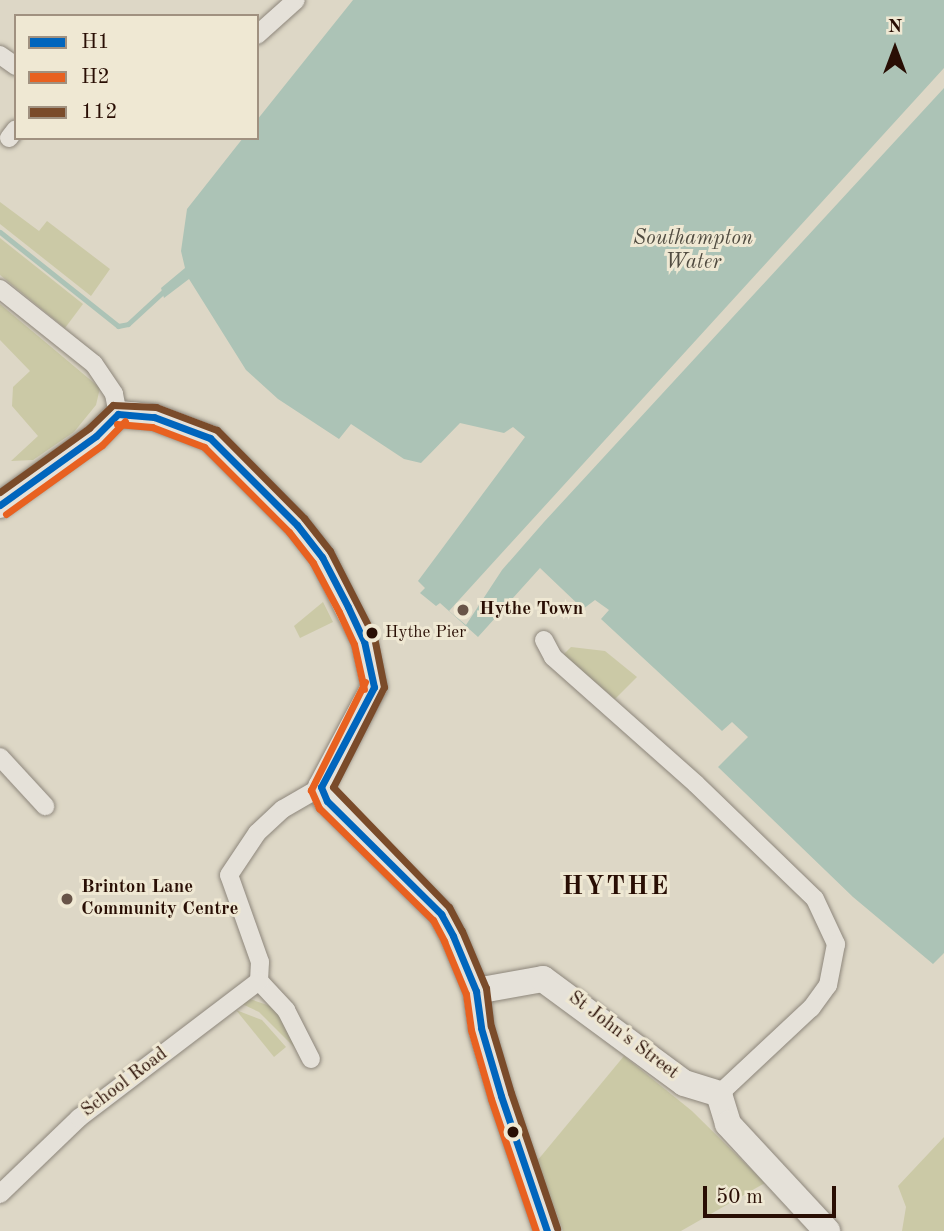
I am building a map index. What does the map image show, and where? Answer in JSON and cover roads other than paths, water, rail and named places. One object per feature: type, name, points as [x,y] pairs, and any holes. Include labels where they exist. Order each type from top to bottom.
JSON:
[{"type":"street","points":[[259,33],[296,0]]},
{"type":"street","points":[[0,289],[94,364],[114,394],[118,414]]},
{"type":"street","points":[[0,505],[96,436],[118,414],[154,417],[210,438],[289,517],[322,557],[364,641],[374,687],[321,787],[283,809],[257,833],[229,875],[260,962],[259,981],[286,1010],[311,1059]]},
{"type":"street","points":[[544,640],[553,657],[695,784],[815,899],[836,944],[828,985],[811,1008],[719,1094],[728,1124],[827,1231]]},
{"type":"street","points":[[0,757],[45,806]]},
{"type":"street","points":[[321,787],[327,801],[441,914],[476,991],[487,1048],[547,1231]]},
{"type":"street","name":"St John's Street","points":[[476,991],[543,979],[684,1083],[719,1094]]},
{"type":"street","name":"School Road","points":[[0,1194],[79,1118],[259,981]]},
{"type":"water","name":"Southampton Water","points":[[353,0],[944,0],[944,953],[933,964],[853,897],[718,767],[748,737],[732,722],[722,731],[601,619],[609,610],[595,600],[583,609],[540,568],[478,637],[440,603],[436,606],[420,593],[425,588],[418,581],[525,437],[513,427],[504,433],[460,423],[421,463],[404,459],[351,424],[339,439],[278,399],[246,370],[189,279],[164,298],[161,288],[185,268],[181,251],[187,209],[241,140],[259,140],[259,118]]},
{"type":"waterway","points":[[0,232],[118,326],[128,324],[167,288]]},
{"type":"place","name":"Hythe Town","points":[[463,610]]},
{"type":"place","name":"Hythe Pier","points":[[372,633]]},
{"type":"place","name":"Brinton Lane Community Centre","points":[[67,899]]},
{"type":"district","name":"HYTHE","points":[[616,888]]}]
